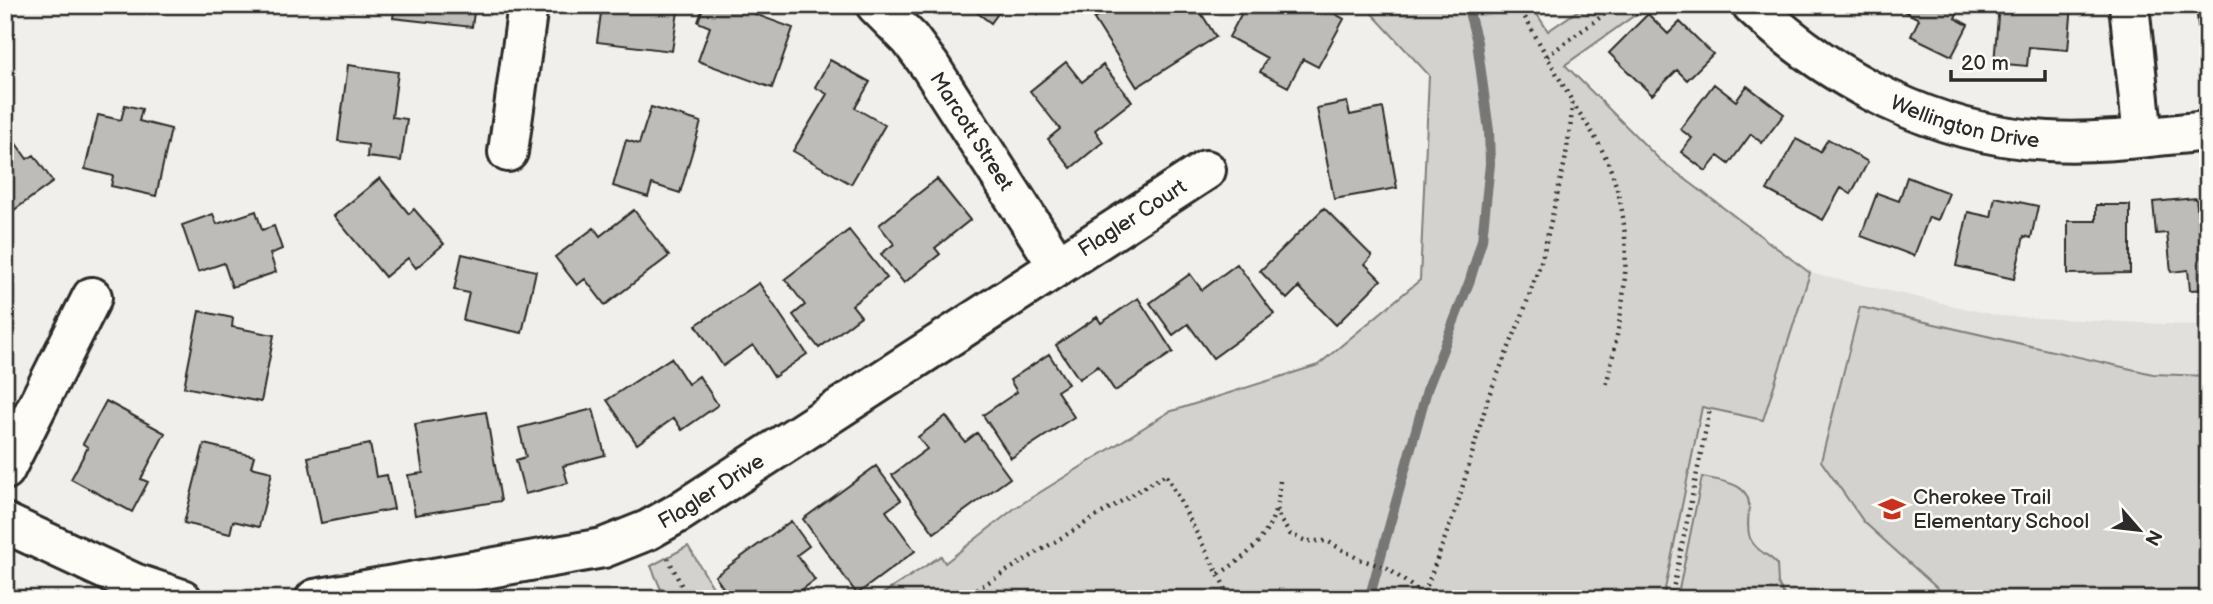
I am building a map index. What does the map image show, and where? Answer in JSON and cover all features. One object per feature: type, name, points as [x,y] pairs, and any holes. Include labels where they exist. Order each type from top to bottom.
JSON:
[{"type":"street","points":[[508,152],[528,5]]},
{"type":"street","name":"Marcott Street","points":[[876,5],[909,39],[930,66],[1058,266]]},
{"type":"street","name":"Wellington Drive","points":[[1752,5],[1793,42],[1839,73],[1892,101],[1945,122],[1993,134],[2047,141],[2096,141],[2208,131]]},
{"type":"street","points":[[2129,5],[2143,137]]},
{"type":"street","name":"Flagler Court","points":[[1058,266],[1206,170]]},
{"type":"street","name":"Flagler Drive","points":[[315,599],[603,548],[648,530],[1058,266]]},
{"type":"street","points":[[5,470],[92,297]]},
{"type":"street","points":[[5,523],[134,583],[182,599]]},
{"type":"path","points":[[1518,5],[1610,166],[1618,190],[1624,229],[1626,272],[1624,301],[1606,386]]},
{"type":"path","points":[[1547,56],[1617,5]]},
{"type":"path","points":[[1276,507],[1279,518],[1290,534],[1306,541],[1327,541],[1359,559],[1387,568],[1423,597],[1453,516],[1489,395],[1542,259],[1564,162],[1572,102]]},
{"type":"path","points":[[1671,599],[1710,409]]},
{"type":"path","points":[[971,599],[969,594],[1166,474],[1231,599]]},
{"type":"path","points":[[1219,575],[1261,541],[1276,507],[1280,481]]},
{"type":"path","points":[[666,554],[688,599]]},
{"type":"shaded area","points":[[1364,5],[1531,5],[1548,31],[1586,5],[1649,5],[1565,65],[1660,160],[1810,273],[1763,420],[1702,407],[1663,599],[875,599],[941,556],[945,563],[1015,508],[1169,412],[1318,365],[1420,280],[1429,75]]},
{"type":"shaded area","name":"Cherokee Trail Elementary School","points":[[1810,273],[1999,316],[2208,326],[2208,599],[1557,599],[1602,385],[1763,420]]},
{"type":"shaded area","points":[[1860,307],[2153,374],[2208,376],[2208,599],[1949,599],[1864,522],[1821,461]]},
{"type":"shaded area","points":[[1702,477],[1735,485],[1746,494],[1749,501],[1750,538],[1755,546],[1777,564],[1778,583],[1786,599],[1677,599]]},
{"type":"shaded area","points":[[688,546],[720,599],[665,599],[651,566]]},
{"type":"building","points":[[314,5],[353,5],[353,10]]},
{"type":"building","points":[[395,5],[475,5],[472,27],[393,18]]},
{"type":"building","points":[[587,5],[679,5],[672,51],[597,42],[601,13],[586,11]]},
{"type":"building","points":[[704,5],[747,5],[754,8],[752,13],[793,28],[772,88],[698,61],[710,27],[698,22]]},
{"type":"building","points":[[967,5],[1004,5],[991,23]]},
{"type":"building","points":[[1025,5],[1044,5],[1038,14]]},
{"type":"building","points":[[1115,5],[1196,5],[1216,37],[1137,87],[1094,19]]},
{"type":"building","points":[[1246,5],[1319,5],[1344,19],[1318,67],[1303,59],[1288,87],[1260,72],[1267,58],[1229,37]]},
{"type":"building","points":[[1892,5],[1961,5],[1955,18],[1968,25],[1952,56],[1911,36],[1919,19]]},
{"type":"building","points":[[1999,5],[2072,5],[2068,50],[2029,47],[2027,66],[1994,63]]},
{"type":"building","points":[[2196,5],[2208,5],[2208,35],[2199,36]]},
{"type":"building","points":[[1648,14],[1668,34],[1680,22],[1713,54],[1687,80],[1677,70],[1652,95],[1609,53]]},
{"type":"building","points":[[830,60],[870,82],[855,108],[885,125],[851,184],[793,151],[827,94],[815,87]]},
{"type":"building","points":[[1066,62],[1082,82],[1103,65],[1132,101],[1095,130],[1103,142],[1071,168],[1048,139],[1060,129],[1030,91]]},
{"type":"building","points":[[348,65],[398,72],[392,117],[407,119],[401,161],[367,157],[368,145],[338,141]]},
{"type":"building","points":[[1714,84],[1736,101],[1747,86],[1784,114],[1762,143],[1751,134],[1729,164],[1718,156],[1706,171],[1681,152],[1692,138],[1680,129]]},
{"type":"building","points":[[1347,102],[1350,115],[1383,108],[1397,188],[1334,199],[1317,108]]},
{"type":"building","points":[[125,105],[142,109],[139,121],[171,129],[156,196],[111,186],[113,176],[85,169],[98,115],[121,120]]},
{"type":"building","points":[[651,107],[701,122],[680,193],[652,184],[648,197],[613,186],[626,140],[639,144]]},
{"type":"building","points":[[5,128],[27,159],[34,155],[53,182],[14,210],[5,198]]},
{"type":"building","points":[[1796,139],[1820,152],[1828,139],[1868,162],[1851,194],[1841,188],[1823,220],[1767,190]]},
{"type":"building","points":[[1907,177],[1949,193],[1938,220],[1929,217],[1914,256],[1861,236],[1877,193],[1899,201]]},
{"type":"building","points":[[380,178],[409,214],[414,209],[444,244],[416,268],[408,258],[385,277],[334,216]]},
{"type":"building","points":[[937,179],[970,220],[935,248],[940,254],[904,283],[881,254],[894,244],[879,225]]},
{"type":"building","points":[[1995,197],[2038,206],[2031,238],[2024,236],[2014,279],[1956,266],[1968,212],[1991,217]]},
{"type":"building","points":[[2196,198],[2199,225],[2208,224],[2208,289],[2190,290],[2188,270],[2171,272],[2167,233],[2156,234],[2153,202]]},
{"type":"building","points":[[2096,205],[2130,205],[2130,273],[2068,274],[2068,221],[2096,221]]},
{"type":"building","points":[[1324,208],[1372,256],[1365,264],[1381,280],[1336,325],[1299,287],[1287,299],[1260,271]]},
{"type":"building","points":[[634,210],[669,256],[605,305],[585,279],[577,285],[555,257],[594,228],[600,236]]},
{"type":"building","points":[[256,211],[262,230],[274,226],[282,249],[270,254],[276,272],[232,287],[224,263],[198,272],[182,225],[213,214],[217,224]]},
{"type":"building","points":[[849,230],[887,278],[852,305],[861,316],[819,348],[793,315],[805,305],[785,279]]},
{"type":"building","points":[[462,254],[536,271],[522,333],[463,320],[469,293],[454,290]]},
{"type":"building","points":[[1237,264],[1274,314],[1213,358],[1188,324],[1173,335],[1150,303],[1190,274],[1202,290]]},
{"type":"building","points":[[759,283],[807,354],[774,377],[753,345],[723,366],[696,325]]},
{"type":"building","points":[[1138,298],[1173,352],[1115,391],[1098,366],[1079,379],[1056,345],[1097,317],[1101,323]]},
{"type":"building","points":[[199,311],[233,318],[232,327],[274,335],[261,402],[184,387]]},
{"type":"building","points":[[1049,354],[1068,384],[1057,391],[1074,417],[1011,458],[983,415],[1017,392],[1010,380]]},
{"type":"building","points":[[671,358],[688,384],[699,376],[718,405],[682,430],[674,418],[637,444],[607,400]]},
{"type":"building","points":[[106,401],[165,433],[141,479],[148,482],[132,512],[71,479],[88,447],[83,444]]},
{"type":"building","points":[[593,409],[605,455],[563,466],[568,483],[525,494],[516,460],[526,457],[519,428]]},
{"type":"building","points":[[486,412],[501,501],[415,515],[408,475],[423,473],[415,424]]},
{"type":"building","points":[[946,416],[965,442],[977,433],[1010,478],[934,533],[892,475],[927,449],[918,437]]},
{"type":"building","points":[[204,444],[254,456],[251,467],[272,472],[259,527],[233,521],[230,534],[184,523]]},
{"type":"building","points":[[370,444],[376,477],[387,475],[394,509],[321,523],[308,457]]},
{"type":"building","points":[[876,466],[901,500],[886,511],[915,551],[857,594],[803,519]]},
{"type":"building","points":[[791,521],[809,546],[797,555],[815,580],[789,599],[731,599],[715,576]]},
{"type":"building","points":[[5,591],[20,599],[5,599]]},
{"type":"waterway","points":[[1369,599],[1427,390],[1470,280],[1482,240],[1490,164],[1489,131],[1477,42],[1467,5]]},
{"type":"place","name":"Cherokee Trail Elementary School","points":[[1892,509]]}]
